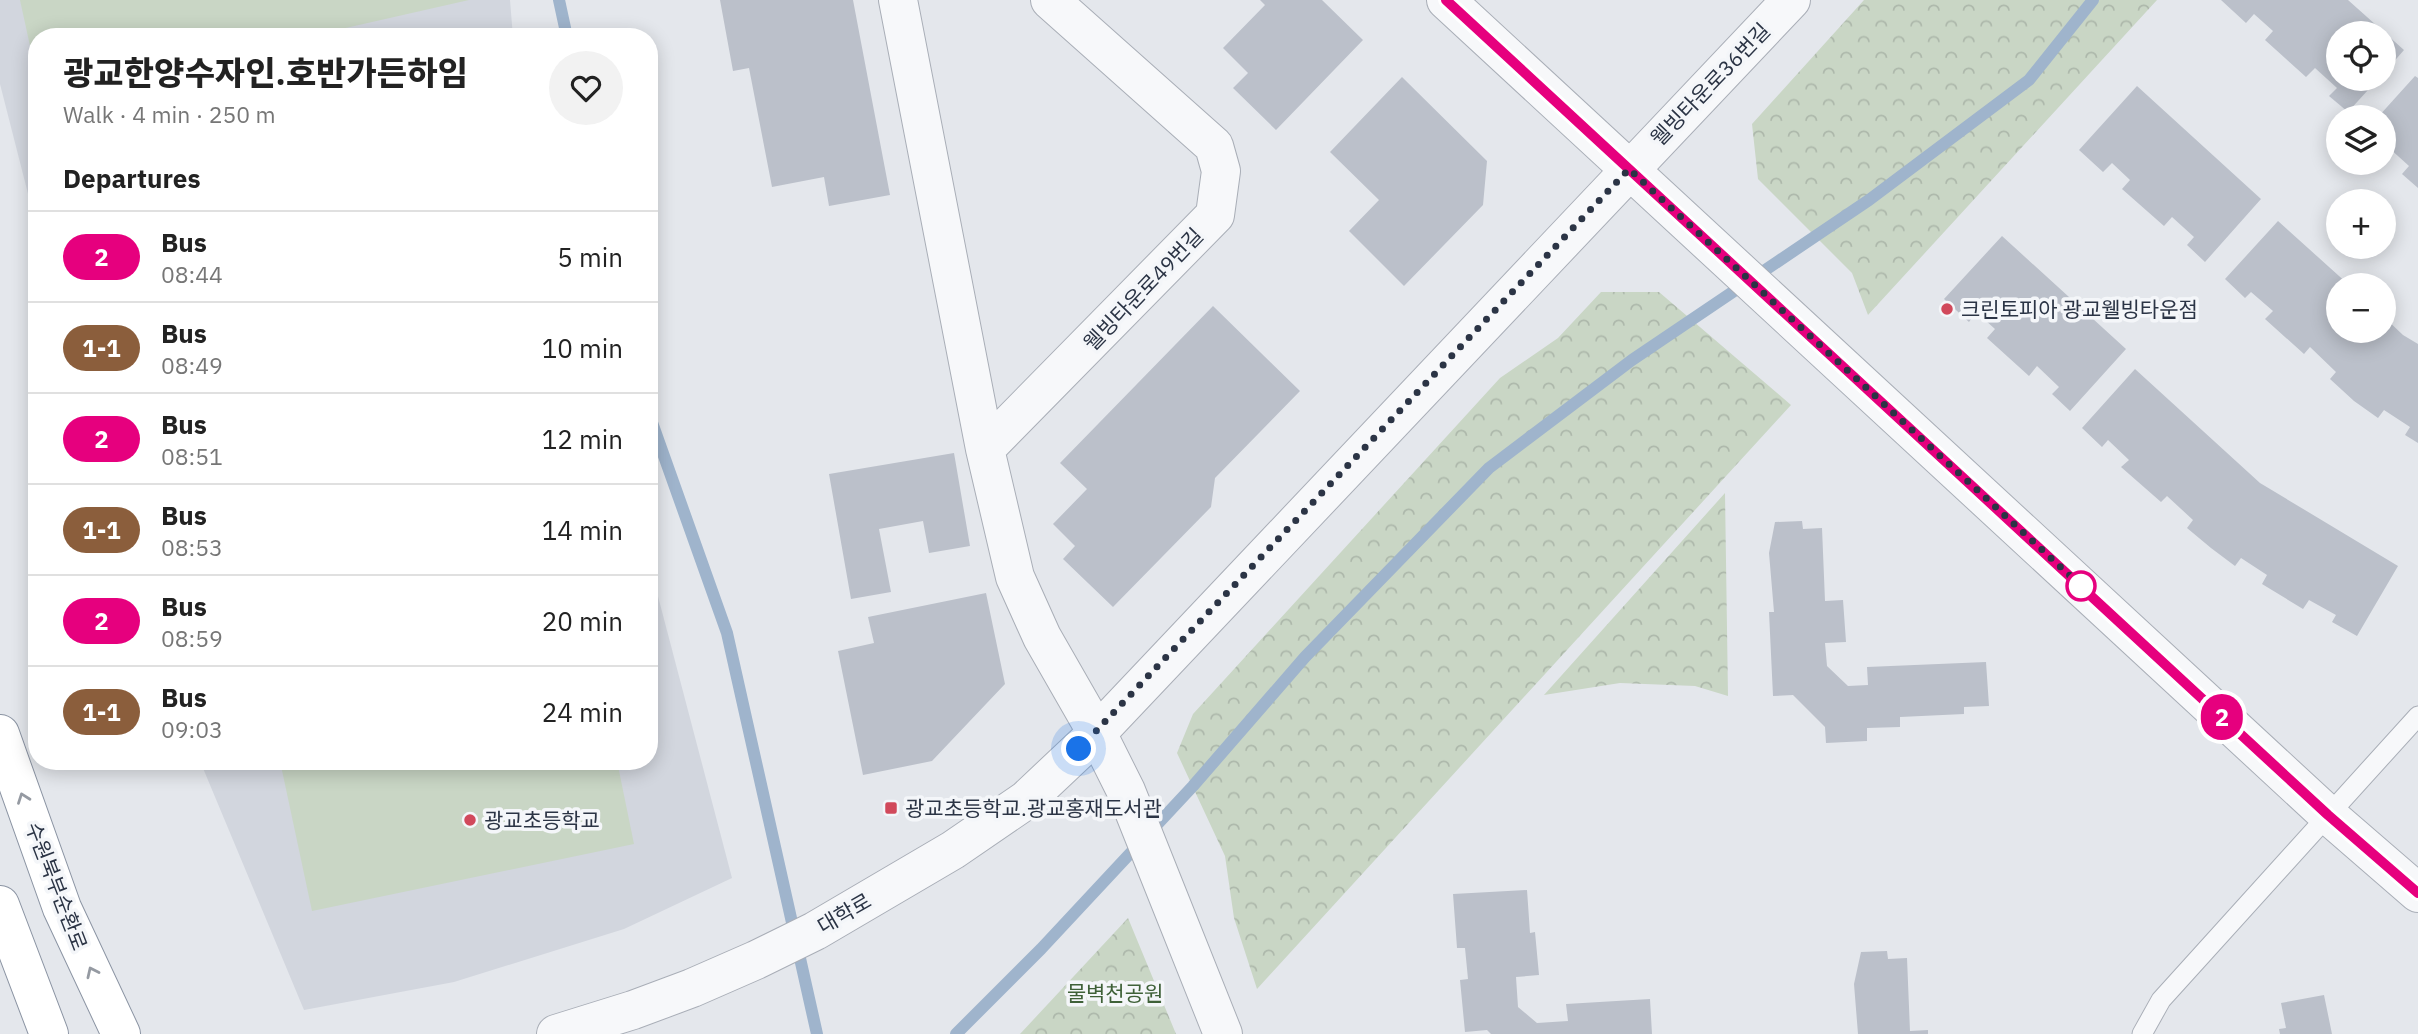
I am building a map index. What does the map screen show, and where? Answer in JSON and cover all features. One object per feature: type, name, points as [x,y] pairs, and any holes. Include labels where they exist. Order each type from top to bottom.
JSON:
[{"type":"highway","name":"수원북부순환로","points":[[0,734],[62,908],[121,1034]]},
{"type":"highway","points":[[6,922],[50,1034]]},
{"type":"street","points":[[898,0],[985,449],[1015,577],[1042,637],[1097,733],[1126,791],[1223,1034]]},
{"type":"street","name":"웰빙타운로49번길","points":[[985,449],[1215,215],[1221,171],[1214,145],[1050,0]]},
{"type":"street","points":[[1446,0],[2328,815],[2418,893]]},
{"type":"street","name":"웰빙타운로36번길","points":[[1629,169],[1791,0]]},
{"type":"street","name":"대학로","points":[[556,1034],[633,1010],[756,960],[815,931],[953,850],[1026,800],[1097,733],[1629,169]]},
{"type":"lane","points":[[2142,1034],[2161,1000],[2418,716]]},
{"type":"shaded area","points":[[0,0],[510,0],[512,28],[28,28],[28,194],[0,84]]},
{"type":"shaded area","name":"광교초등학교","points":[[658,596],[732,878],[624,929],[454,982],[304,1010],[204,770],[658,770]]},
{"type":"green space","points":[[20,0],[469,0],[346,28],[28,28],[28,37]]},
{"type":"green space","points":[[1864,0],[2157,0],[1868,315],[1852,273],[1758,179],[1752,124]]},
{"type":"green space","points":[[1601,292],[1659,292],[1791,405],[1257,989],[1234,918],[1225,856],[1177,753],[1193,714],[1500,378],[1558,338]]},
{"type":"green space","points":[[1725,493],[1728,696],[1695,686],[1620,683],[1544,695]]},
{"type":"green space","points":[[282,770],[619,770],[634,844],[312,911]]},
{"type":"green space","name":"물벽천공원","points":[[1128,918],[1176,1034],[1020,1034]]},
{"type":"building","points":[[720,0],[853,0],[890,195],[829,206],[824,177],[772,187],[749,68],[733,71]]},
{"type":"building","points":[[1260,0],[1322,0],[1363,40],[1276,130],[1233,88],[1248,73],[1223,48],[1265,5]]},
{"type":"building","points":[[2221,0],[2348,0],[2372,21],[2326,21],[2326,78],[2315,68],[2306,77],[2265,40],[2273,31],[2254,14],[2246,23]]},
{"type":"building","points":[[2396,43],[2404,50],[2396,59]]},
{"type":"building","points":[[2415,76],[2418,78],[2418,188],[2402,174],[2409,166],[2396,154],[2396,105],[2389,105]]},
{"type":"building","points":[[1402,77],[1487,161],[1483,205],[1404,286],[1349,231],[1379,200],[1330,152]]},
{"type":"building","points":[[2137,86],[2261,199],[2205,262],[2187,245],[2194,237],[2172,217],[2164,226],[2122,189],[2130,180],[2112,163],[2103,172],[2079,150]]},
{"type":"building","points":[[2334,91],[2367,91],[2354,105],[2340,105],[2329,96]]},
{"type":"building","points":[[2278,221],[2336,273],[2326,273],[2326,343],[2396,343],[2396,328],[2418,344],[2418,443],[2405,435],[2410,427],[2384,410],[2378,418],[2354,401],[2330,379],[2336,372],[2310,347],[2304,354],[2265,319],[2273,311],[2251,292],[2245,298],[2225,279]]},
{"type":"building","points":[[2002,236],[2126,349],[2070,411],[2052,394],[2059,387],[2037,366],[2029,376],[1987,338],[1995,329],[1976,312],[1969,322],[1944,299]]},
{"type":"building","points":[[1213,306],[1300,391],[1215,478],[1211,507],[1113,607],[1063,559],[1075,546],[1053,524],[1087,489],[1060,463]]},
{"type":"building","points":[[2135,369],[2260,483],[2398,566],[2357,636],[2332,622],[2336,615],[2309,600],[2303,609],[2262,584],[2267,575],[2241,558],[2235,566],[2211,548],[2187,528],[2193,520],[2167,496],[2161,502],[2121,467],[2129,460],[2108,440],[2102,447],[2082,428]]},
{"type":"building","points":[[954,453],[970,546],[929,553],[923,521],[879,529],[891,592],[851,599],[829,474]]},
{"type":"building","points":[[1802,521],[1803,529],[1822,528],[1825,601],[1843,600],[1846,642],[1825,643],[1827,666],[1848,686],[1868,685],[1867,667],[1986,662],[1989,706],[1964,707],[1964,714],[1900,717],[1900,727],[1867,728],[1867,741],[1826,743],[1825,727],[1793,695],[1773,696],[1769,612],[1774,612],[1769,553],[1775,522]]},
{"type":"building","points":[[986,593],[1005,684],[932,761],[863,775],[838,651],[874,643],[868,617]]},
{"type":"building","points":[[1527,890],[1530,933],[1535,932],[1539,975],[1516,977],[1518,1007],[1537,1023],[1568,1021],[1566,1004],[1650,999],[1652,1034],[1491,1034],[1487,1030],[1465,1032],[1460,980],[1468,979],[1465,948],[1457,948],[1453,894]]},
{"type":"building","points":[[1887,951],[1888,959],[1907,958],[1910,1031],[1928,1030],[1928,1034],[1858,1034],[1854,984],[1861,952]]},
{"type":"building","points":[[2324,995],[2332,1034],[2280,1034],[2279,1029],[2286,1028],[2281,1003]]},
{"type":"waterway","points":[[559,0],[565,28]]},
{"type":"waterway","points":[[956,1034],[1041,949],[1193,786],[1305,657],[1489,468],[1632,360],[1869,200],[2029,80],[2093,0]]},
{"type":"waterway","points":[[658,439],[727,633],[817,1034]]},
{"type":"bus line","name":"2","points":[[1446,0],[2328,815],[2418,893]]},
{"type":"place","name":"크린토피아 광교웰빙타운점","points":[[1947,309]]},
{"type":"place","name":"광교초등학교.광교홍재도서관","points":[[891,808]]},
{"type":"place","name":"광교초등학교","points":[[470,820]]},
{"type":"route","points":[[1079,749],[1629,169],[2090,594],[2081,586]]}]
